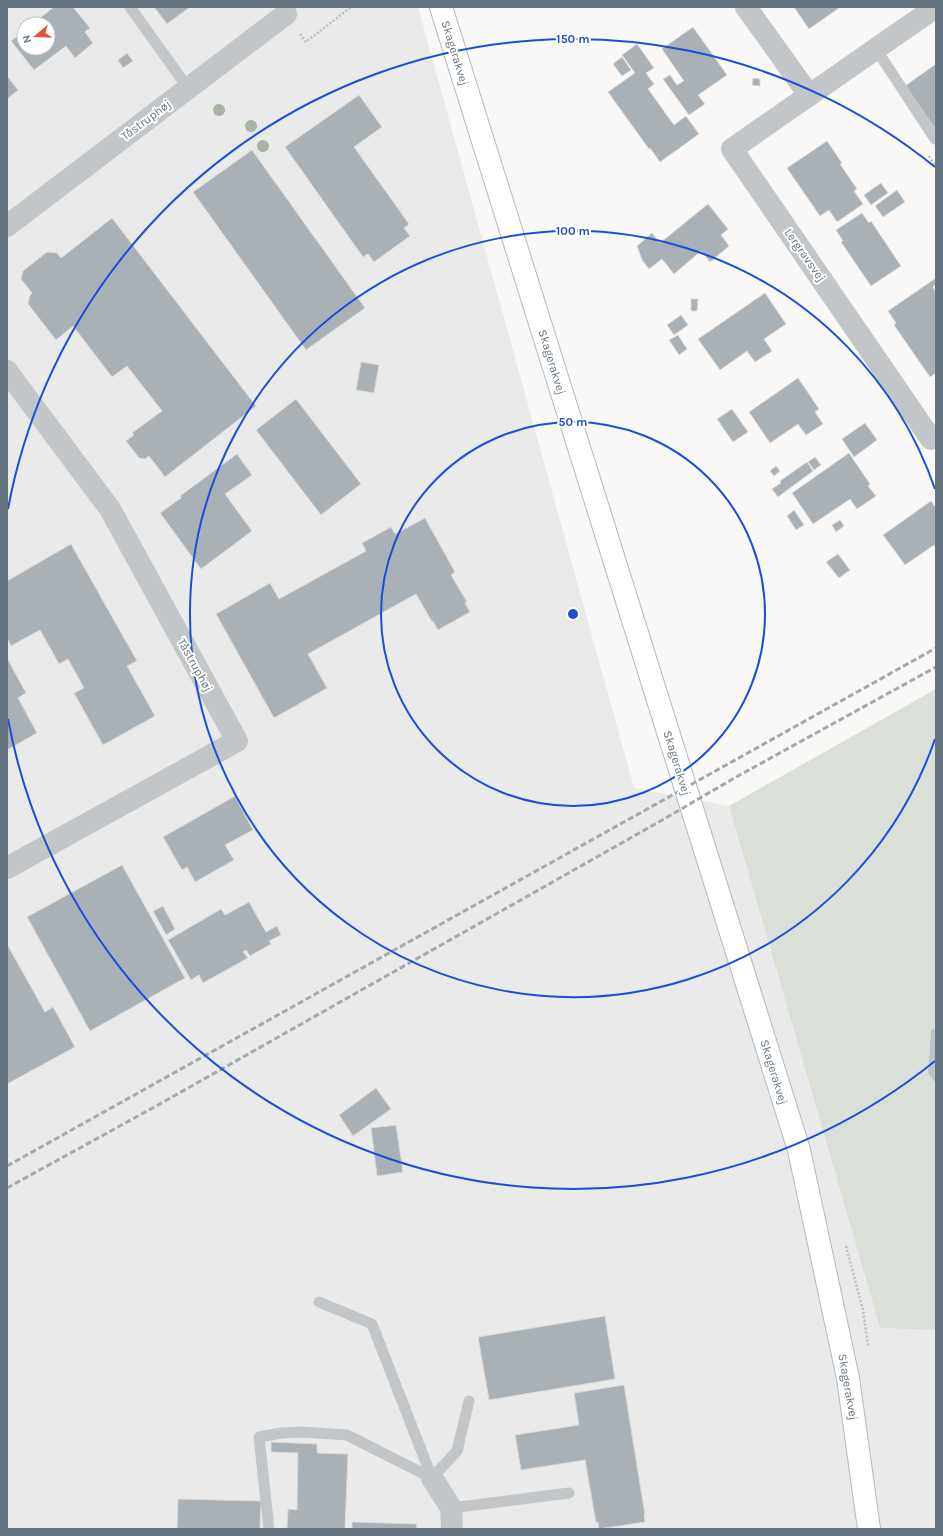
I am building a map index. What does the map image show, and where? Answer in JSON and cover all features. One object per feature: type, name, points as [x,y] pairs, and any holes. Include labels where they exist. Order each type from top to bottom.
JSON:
[{"type":"street","name":"Skagerakvej","points":[[441,7],[799,1150],[848,1378],[869,1529]]},
{"type":"street","points":[[746,7],[809,96]]},
{"type":"street","name":"Lergravsvej","points":[[931,439],[732,149],[936,7]]},
{"type":"street","name":"Tåstruphøj","points":[[7,226],[286,14]]},
{"type":"street","name":"Tåstruphøj","points":[[7,371],[110,509],[237,742],[7,868]]},
{"type":"street","points":[[432,1478],[452,1519]]},
{"type":"lane","points":[[130,7],[188,88]]},
{"type":"lane","points":[[876,49],[935,139]]},
{"type":"lane","points":[[319,1302],[372,1324],[432,1478]]},
{"type":"lane","points":[[432,1478],[457,1451],[468,1401]]},
{"type":"lane","points":[[269,1529],[259,1437],[288,1433],[347,1435],[432,1478]]},
{"type":"lane","points":[[452,1519],[569,1493]]},
{"type":"path","points":[[286,14],[306,42],[351,7]]},
{"type":"shaded area","points":[[7,7],[418,7],[634,788],[729,806],[880,1328],[936,1330],[936,1529],[7,1529]]},
{"type":"shaded area","points":[[936,689],[936,1028],[931,1030],[928,1073],[936,1084],[936,1330],[880,1328],[729,806]]},
{"type":"shaded area","points":[[936,1028],[936,1084],[928,1073],[931,1030]]},
{"type":"building","points":[[54,7],[73,7],[90,28],[85,32],[93,43],[75,58],[66,46],[56,54],[56,16],[42,16]]},
{"type":"building","points":[[154,7],[190,7],[167,24]]},
{"type":"building","points":[[794,7],[838,7],[839,8],[809,29]]},
{"type":"building","points":[[693,27],[727,75],[698,95],[705,104],[689,115],[663,79],[670,75],[677,85],[684,81],[662,49]]},
{"type":"building","points":[[16,37],[16,47],[11,41]]},
{"type":"building","points":[[637,44],[654,68],[646,73],[654,84],[648,89],[674,125],[686,116],[699,134],[660,162],[608,92],[635,73],[622,55]]},
{"type":"building","points":[[127,53],[133,61],[123,68],[118,60]]},
{"type":"building","points":[[23,56],[53,56],[34,70]]},
{"type":"building","points":[[622,57],[631,70],[622,76],[613,64]]},
{"type":"building","points":[[936,64],[936,130],[905,86]]},
{"type":"building","points":[[7,76],[18,90],[7,99]]},
{"type":"building","points":[[753,78],[760,79],[760,86],[752,85]]},
{"type":"building","points":[[359,95],[382,127],[354,147],[409,224],[404,228],[410,236],[374,262],[368,254],[363,257],[285,147]]},
{"type":"building","points":[[827,141],[857,189],[854,191],[863,204],[837,222],[829,210],[820,216],[787,168]]},
{"type":"building","points":[[252,150],[365,308],[306,350],[193,192]]},
{"type":"building","points":[[881,183],[888,193],[871,205],[864,195]]},
{"type":"building","points":[[897,190],[905,202],[883,217],[875,206]]},
{"type":"building","points":[[708,204],[728,229],[721,235],[729,246],[710,262],[701,251],[674,274],[662,259],[649,269],[642,260],[637,246],[652,233],[660,243]]},
{"type":"building","points":[[862,213],[869,223],[871,221],[901,266],[871,286],[841,242],[843,241],[836,230]]},
{"type":"building","points":[[112,218],[256,406],[165,477],[149,456],[145,459],[139,458],[126,441],[134,435],[132,433],[162,411],[127,366],[112,377],[73,326],[56,340],[28,304],[32,293],[21,279],[23,271],[47,252],[57,253],[61,258]]},
{"type":"building","points":[[936,278],[936,284],[933,287],[936,292],[936,373],[930,377],[894,325],[896,323],[888,311]]},
{"type":"building","points":[[765,293],[786,324],[764,339],[772,351],[755,362],[747,351],[720,370],[698,339]]},
{"type":"building","points":[[691,299],[698,299],[697,311],[691,311]]},
{"type":"building","points":[[681,315],[688,325],[674,335],[667,325]]},
{"type":"building","points":[[678,335],[687,349],[679,355],[669,340]]},
{"type":"building","points":[[361,362],[379,365],[374,393],[356,390]]},
{"type":"building","points":[[798,378],[819,409],[815,412],[823,424],[806,435],[798,424],[770,443],[749,412]]},
{"type":"building","points":[[296,399],[361,484],[321,515],[256,430]]},
{"type":"building","points":[[732,409],[748,432],[733,442],[717,419]]},
{"type":"building","points":[[865,423],[877,440],[854,457],[842,439]]},
{"type":"building","points":[[849,453],[870,484],[868,486],[876,496],[857,509],[850,499],[813,524],[792,493]]},
{"type":"building","points":[[237,454],[252,475],[225,494],[252,531],[201,569],[160,513],[181,498],[180,496]]},
{"type":"building","points":[[815,457],[821,465],[814,470],[808,462]]},
{"type":"building","points":[[807,462],[813,471],[778,497],[772,489],[781,483],[780,481]]},
{"type":"building","points":[[776,466],[780,471],[774,476],[770,471]]},
{"type":"building","points":[[931,501],[936,508],[936,547],[934,545],[905,565],[883,535]]},
{"type":"building","points":[[794,510],[804,525],[796,530],[787,516]]},
{"type":"building","points":[[425,518],[455,572],[451,575],[467,602],[465,603],[470,612],[438,630],[416,594],[308,654],[327,688],[274,718],[216,614],[270,583],[279,599],[366,551],[362,543],[391,527],[395,534]]},
{"type":"building","points":[[840,520],[844,526],[836,532],[832,525]]},
{"type":"building","points":[[71,544],[137,661],[127,666],[155,716],[103,745],[74,693],[84,688],[68,659],[59,664],[40,630],[11,646],[7,638],[7,581]]},
{"type":"building","points":[[838,554],[850,570],[839,578],[826,562]]},
{"type":"building","points":[[7,658],[26,693],[18,698],[37,733],[7,750]]},
{"type":"building","points":[[235,796],[253,830],[225,845],[234,860],[195,882],[187,867],[182,870],[163,837]]},
{"type":"building","points":[[122,865],[185,978],[90,1031],[27,917]]},
{"type":"building","points":[[249,902],[266,932],[277,926],[281,935],[269,941],[271,944],[250,956],[246,950],[243,952],[248,958],[203,983],[199,975],[191,980],[168,940],[221,909],[225,915]]},
{"type":"building","points":[[163,906],[175,929],[166,935],[153,911]]},
{"type":"building","points":[[7,944],[45,1012],[53,1007],[75,1047],[7,1084]]},
{"type":"building","points":[[376,1088],[391,1109],[353,1136],[339,1115]]},
{"type":"building","points":[[396,1125],[403,1172],[377,1176],[371,1128]]},
{"type":"building","points":[[605,1316],[615,1379],[489,1400],[478,1337]]},
{"type":"building","points":[[624,1385],[645,1522],[599,1529],[598,1522],[596,1523],[585,1460],[521,1470],[515,1435],[579,1425],[574,1393]]},
{"type":"building","points":[[271,1442],[317,1444],[317,1453],[348,1454],[345,1529],[287,1529],[288,1509],[297,1510],[298,1453],[271,1452]]},
{"type":"building","points":[[178,1499],[261,1501],[260,1529],[177,1529]]},
{"type":"building","points":[[352,1522],[417,1524],[416,1529],[352,1529]]},
{"type":"railway","points":[[7,1166],[936,648]]},
{"type":"railway","points":[[7,1188],[158,1105],[738,776],[936,667]]}]
